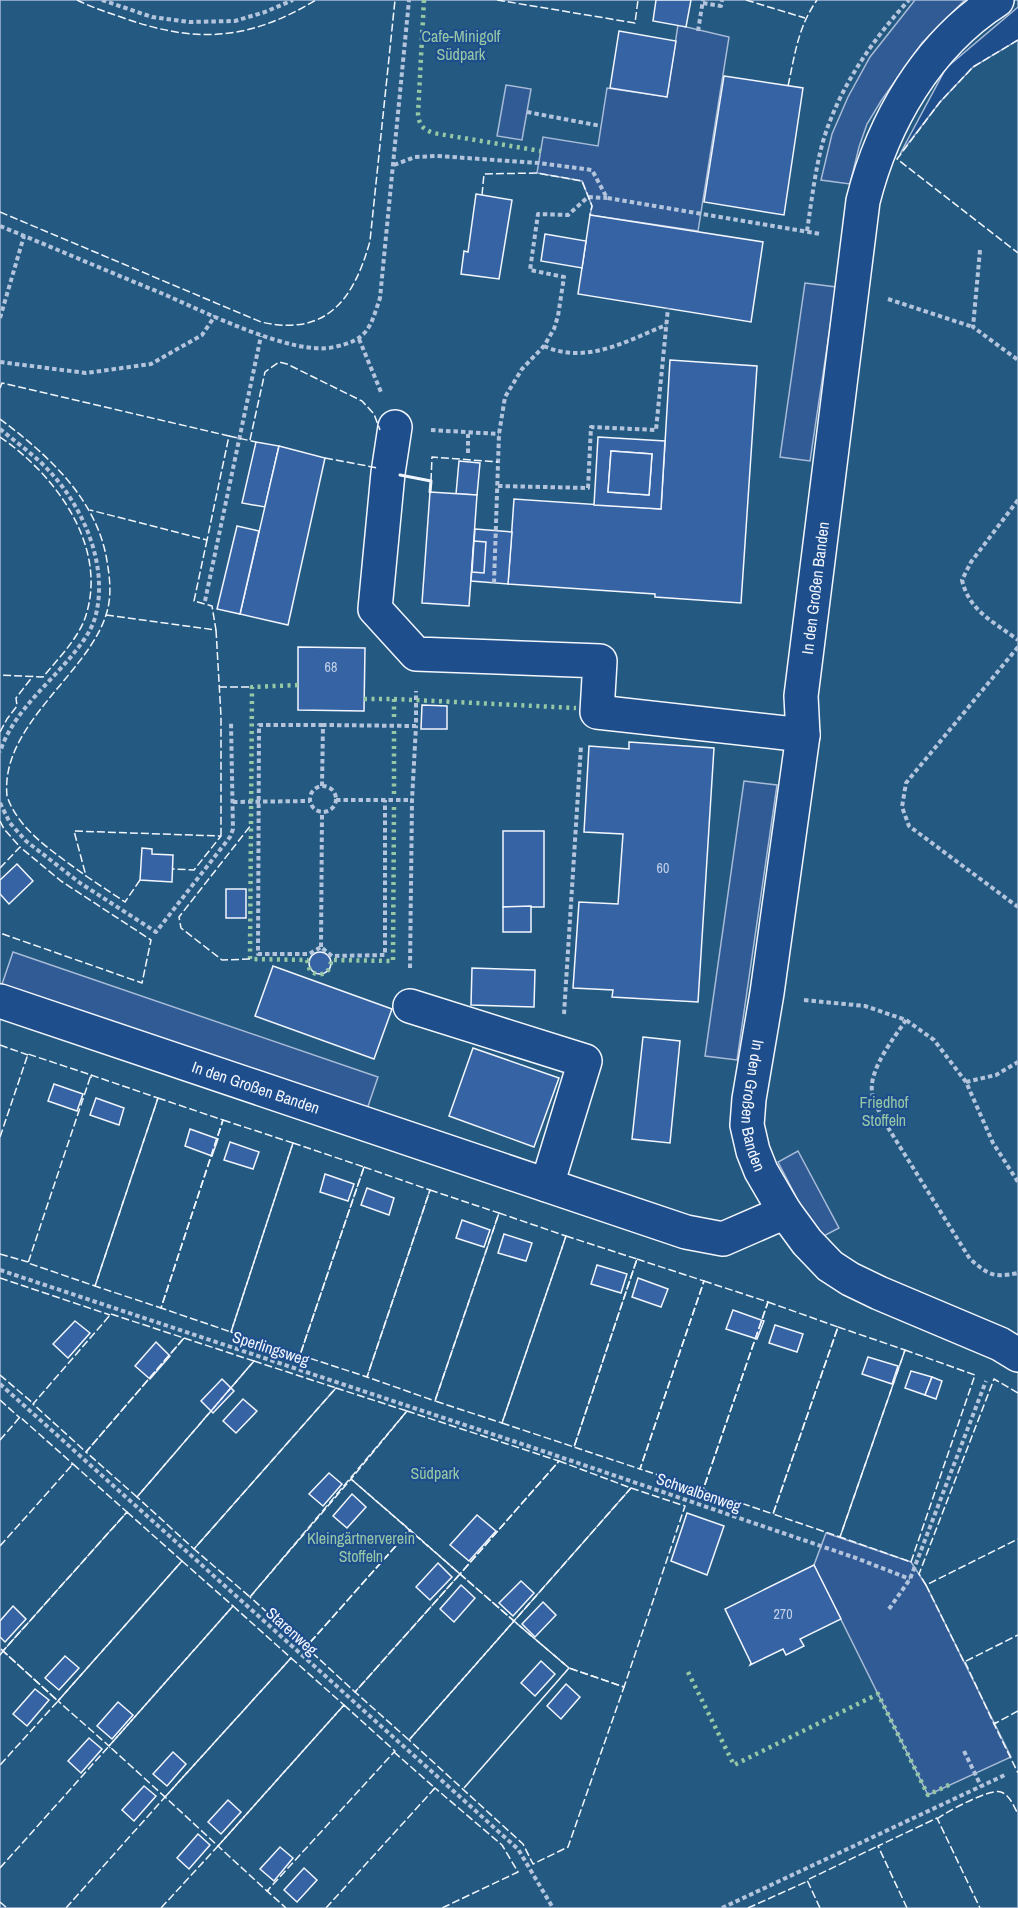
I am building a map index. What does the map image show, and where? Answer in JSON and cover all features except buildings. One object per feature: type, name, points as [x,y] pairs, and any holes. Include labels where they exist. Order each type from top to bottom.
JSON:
[{"type":"street","name":"In den Großen Banden","points":[[997,0],[973,16],[939,51],[918,79],[900,107],[872,168],[863,201],[801,696],[803,735],[766,993],[748,1100],[747,1125],[761,1171],[784,1212],[816,1253],[831,1266],[850,1279],[879,1293],[1009,1349]]},
{"type":"street","points":[[395,427],[388,473],[375,609],[416,654],[600,661],[597,712],[803,735]]},
{"type":"street","name":"In den Großen Banden","points":[[0,1001],[686,1232],[723,1239],[784,1212]]},
{"type":"street","points":[[410,1006],[585,1061],[547,1185]]},
{"type":"path","points":[[102,0],[152,17],[189,22],[235,21],[293,0]]},
{"type":"path","points":[[0,226],[261,336],[307,348],[333,348],[359,339],[370,328],[380,298],[409,0]]},
{"type":"path","points":[[698,31],[703,1],[721,6],[722,0]]},
{"type":"path","points":[[807,231],[820,154],[836,109],[872,45],[909,0]]},
{"type":"path","points":[[527,112],[601,126]]},
{"type":"path","points":[[394,165],[415,158],[437,156],[539,163],[592,170],[607,198]]},
{"type":"path","points":[[494,583],[499,434],[505,397],[522,369],[544,346],[558,316],[564,277],[530,270],[538,214],[568,215],[588,197],[607,198],[857,241]]},
{"type":"path","points":[[0,318],[24,236]]},
{"type":"path","points":[[972,327],[980,250]]},
{"type":"path","points":[[853,287],[972,327],[1018,360]]},
{"type":"path","points":[[498,486],[588,488],[591,426],[657,430],[668,308]]},
{"type":"path","points":[[0,362],[86,373],[151,364],[202,335],[215,316]]},
{"type":"path","points":[[544,346],[559,352],[577,354],[596,352],[666,325]]},
{"type":"path","points":[[205,601],[261,336]]},
{"type":"path","points":[[359,339],[395,427],[468,434],[499,434]]},
{"type":"path","points":[[0,429],[52,474],[78,511],[98,564],[100,586],[95,618],[86,637],[24,709],[13,725],[0,752]]},
{"type":"path","points":[[468,434],[468,453]]},
{"type":"path","points":[[1018,500],[971,562],[962,580],[965,593],[973,606],[1018,640]]},
{"type":"path","points":[[1018,647],[906,783],[902,807],[909,826],[1018,907]]},
{"type":"path","points":[[410,1006],[416,654]]},
{"type":"path","points":[[561,1053],[582,730],[597,730],[597,712]]},
{"type":"path","points":[[0,802],[10,823],[26,842],[80,883],[156,932],[230,837],[233,829],[231,723]]},
{"type":"path","points":[[321,948],[309,954],[258,954],[259,725],[416,726]]},
{"type":"path","points":[[322,786],[323,725]]},
{"type":"path","points":[[322,786],[332,790],[336,800],[331,809],[322,812],[314,809],[310,801],[314,789],[322,786]]},
{"type":"path","points":[[336,800],[412,800]]},
{"type":"path","points":[[321,948],[332,956],[385,955],[385,800]]},
{"type":"path","points":[[233,802],[310,801]]},
{"type":"path","points":[[321,948],[322,812]]},
{"type":"path","points":[[766,993],[811,1002],[865,1006],[906,1020],[934,1040],[966,1082],[993,1143],[1018,1182]]},
{"type":"path","points":[[906,1020],[872,1078],[872,1093],[882,1118],[970,1259],[987,1274],[1018,1273]]},
{"type":"path","points":[[966,1082],[996,1075],[1018,1062]]},
{"type":"path","name":"Sperlingsweg","points":[[0,1270],[534,1448]]},
{"type":"path","points":[[889,1609],[910,1579],[1009,1349]]},
{"type":"path","name":"Starenweg","points":[[0,1384],[518,1849],[553,1908]]},
{"type":"path","name":"Schwalbenweg","points":[[534,1448],[856,1558],[910,1579]]},
{"type":"path","points":[[964,1751],[981,1786]]},
{"type":"path","points":[[722,1908],[1007,1774]]},
{"type":"green space","name":"Südpark","points":[[0,0],[1018,0],[1018,7],[946,68],[900,154],[940,102],[973,67],[1018,40],[1018,1908],[0,1908]]},
{"type":"shaded area","points":[[915,0],[965,0],[922,43],[881,101],[867,124],[850,184],[821,180],[832,134],[848,97],[870,57]]},
{"type":"shaded area","points":[[678,25],[729,37],[698,231],[590,215],[592,206],[582,181],[537,173],[543,137],[598,146],[607,88],[667,97]]},
{"type":"shaded area","points":[[506,85],[531,89],[522,140],[497,136]]},
{"type":"shaded area","points":[[805,283],[836,287],[810,461],[780,457]]},
{"type":"shaded area","points":[[744,781],[777,785],[737,1060],[705,1056]]},
{"type":"shaded area","points":[[13,952],[378,1077],[366,1112],[1,987]]},
{"type":"shaded area","points":[[798,1151],[839,1228],[818,1239],[778,1162]]},
{"type":"shaded area","points":[[826,1533],[911,1562],[926,1585],[1011,1757],[928,1795],[814,1565]]},
{"type":"hedge","points":[[424,0],[418,114],[422,126],[433,133],[541,151]]},
{"type":"hedge","points":[[298,685],[252,687],[250,959],[307,960],[310,971],[318,974],[327,971],[331,960],[393,961],[394,806]]},
{"type":"hedge","points":[[364,699],[394,699],[394,720]]},
{"type":"hedge","points":[[394,699],[576,708]]},
{"type":"hedge","points":[[394,731],[394,794]]},
{"type":"hedge","points":[[688,1672],[734,1765],[878,1694],[928,1795],[953,1783]]},
{"type":"fence","points":[[77,0],[148,26],[173,32],[197,34],[244,31],[291,14],[316,0]]},
{"type":"fence","points":[[0,212],[261,322],[284,325],[304,324],[320,318],[334,309],[346,296],[356,280],[370,241],[395,0]]},
{"type":"fence","points":[[497,0],[635,23],[638,0]]},
{"type":"fence","points":[[746,0],[805,18]]},
{"type":"fence","points":[[788,86],[801,31],[817,0]]},
{"type":"fence","points":[[1018,40],[973,67],[940,102],[897,159],[1018,253]]},
{"type":"fence","points":[[482,195],[484,174],[537,173],[582,181],[592,206],[590,215]]},
{"type":"fence","points":[[250,440],[265,372],[279,362],[362,401],[374,414],[380,430]]},
{"type":"fence","points":[[0,388],[2,383],[229,436],[207,540],[90,510]]},
{"type":"fence","points":[[0,419],[36,448],[68,480],[93,518],[107,561],[110,581],[109,602],[96,637],[82,659],[30,723],[17,746],[8,770],[7,796],[20,821],[51,851],[86,876]]},
{"type":"fence","points":[[229,436],[256,442]]},
{"type":"fence","points":[[0,437],[41,472],[58,493],[73,516],[84,541],[90,567],[90,594],[84,621],[76,636],[43,677],[0,675]]},
{"type":"fence","points":[[431,481],[432,457],[498,462]]},
{"type":"fence","points":[[325,458],[378,468]]},
{"type":"fence","points":[[106,615],[216,630],[212,606],[194,601],[207,540]]},
{"type":"fence","points":[[216,630],[221,716],[221,836]]},
{"type":"fence","points":[[0,732],[17,706],[16,698],[33,676]]},
{"type":"fence","points":[[219,687],[252,687]]},
{"type":"fence","points":[[0,821],[20,847]]},
{"type":"fence","points":[[250,959],[222,960],[181,928],[179,917],[251,825]]},
{"type":"fence","points":[[140,880],[125,902],[86,876],[74,831],[221,836],[194,870],[172,869]]},
{"type":"fence","points":[[0,868],[20,847],[61,881],[151,940],[142,983],[0,933]]},
{"type":"fence","points":[[0,1045],[28,1055]]},
{"type":"fence","points":[[0,1137],[28,1054],[91,1075],[91,1078]]},
{"type":"fence","points":[[91,1075],[158,1098],[95,1286],[28,1263],[91,1075]]},
{"type":"fence","points":[[158,1098],[223,1120],[161,1308],[95,1286],[158,1098]]},
{"type":"fence","points":[[223,1120],[293,1143],[231,1332],[161,1308],[223,1120]]},
{"type":"fence","points":[[293,1143],[364,1167],[300,1355],[231,1332],[293,1143]]},
{"type":"fence","points":[[364,1167],[430,1190],[367,1377],[300,1355],[364,1167]]},
{"type":"fence","points":[[430,1190],[499,1213],[435,1401],[367,1377],[430,1190]]},
{"type":"fence","points":[[499,1213],[566,1236],[502,1423],[435,1401],[499,1213]]},
{"type":"fence","points":[[566,1236],[637,1259],[574,1447],[502,1423],[566,1236]]},
{"type":"fence","points":[[0,1254],[28,1262]]},
{"type":"fence","points":[[637,1259],[704,1281],[640,1469],[574,1447],[637,1259]]},
{"type":"fence","points":[[0,1278],[110,1315]]},
{"type":"fence","points":[[704,1281],[768,1302],[703,1490],[640,1469],[704,1281]]},
{"type":"fence","points":[[768,1302],[838,1327],[773,1514],[703,1490],[768,1302]]},
{"type":"fence","points":[[111,1314],[184,1338],[86,1452],[33,1404],[111,1314]]},
{"type":"fence","points":[[838,1327],[905,1350],[840,1537],[773,1514],[838,1327]]},
{"type":"fence","points":[[184,1338],[254,1361],[137,1497],[86,1452],[184,1338]]},
{"type":"fence","points":[[905,1350],[975,1375],[911,1562],[840,1537],[905,1350]]},
{"type":"fence","points":[[254,1361],[336,1388],[194,1549],[137,1497],[254,1361]]},
{"type":"fence","points":[[0,1375],[34,1404]]},
{"type":"fence","points":[[1018,1393],[994,1379],[919,1574],[926,1585],[1018,1539]]},
{"type":"fence","points":[[336,1388],[407,1411],[250,1597],[194,1549],[336,1388]]},
{"type":"fence","points":[[0,1400],[20,1418]]},
{"type":"fence","points":[[407,1411],[559,1461],[460,1574],[351,1479],[407,1411]]},
{"type":"fence","points":[[0,1440],[20,1417],[73,1464],[71,1465]]},
{"type":"fence","points":[[559,1461],[631,1488],[514,1621],[460,1574],[559,1461]]},
{"type":"fence","points":[[0,1546],[73,1464],[127,1512],[3,1651],[0,1648],[3,1651],[0,1655],[3,1651],[58,1701],[0,1765]]},
{"type":"fence","points":[[351,1479],[410,1530],[306,1647],[250,1597],[351,1479]]},
{"type":"fence","points":[[631,1488],[685,1506],[624,1687],[569,1668],[514,1621],[631,1488]]},
{"type":"fence","points":[[127,1512],[182,1561],[58,1701],[3,1651],[127,1512]]},
{"type":"fence","points":[[410,1530],[460,1574],[355,1692],[306,1647],[410,1530]]},
{"type":"fence","points":[[182,1561],[233,1606],[109,1746],[58,1701],[182,1561]]},
{"type":"fence","points":[[460,1574],[514,1621],[409,1740],[355,1692],[460,1574]]},
{"type":"fence","points":[[926,1585],[964,1662],[1018,1635]]},
{"type":"fence","points":[[233,1606],[291,1658],[165,1797],[109,1746],[233,1606]]},
{"type":"fence","points":[[464,1788],[569,1668],[514,1621],[409,1740],[523,1844],[533,1864],[568,1847],[624,1687],[569,1668],[464,1788]]},
{"type":"fence","points":[[291,1658],[344,1705],[218,1846],[165,1797],[291,1658]]},
{"type":"fence","points":[[965,1662],[994,1724],[1018,1711]]},
{"type":"fence","points":[[344,1705],[395,1751],[267,1891],[218,1846],[344,1705]]},
{"type":"fence","points":[[996,1722],[994,1724],[1018,1773]]},
{"type":"fence","points":[[0,1868],[109,1746],[110,1748]]},
{"type":"fence","points":[[326,1908],[435,1788],[394,1752]]},
{"type":"fence","points":[[433,1790],[435,1788],[502,1845],[518,1872],[442,1908]]},
{"type":"fence","points":[[937,1819],[968,1801],[995,1792],[1001,1792],[1007,1796],[1018,1814]]},
{"type":"fence","points":[[66,1908],[164,1796]]},
{"type":"fence","points":[[907,1908],[878,1846],[937,1818],[980,1908]]},
{"type":"fence","points":[[161,1908],[218,1846],[216,1844]]},
{"type":"fence","points":[[820,1908],[807,1880],[878,1846],[879,1848]]},
{"type":"fence","points":[[748,1908],[808,1881]]},
{"type":"fence","points":[[269,1890],[267,1891],[286,1908]]},
{"type":"fence","points":[[0,1902],[7,1908]]},
{"type":"wall","points":[[400,475],[431,481],[430,492]]},
{"type":"park label","name":"Cafe-Minigolf Südpark","points":[[461,45]]},
{"type":"park label","name":"Friedhof Stoffeln","points":[[884,1111]]},
{"type":"park label","name":"Kleingärtnerverein Stoffeln","points":[[361,1547]]}]
